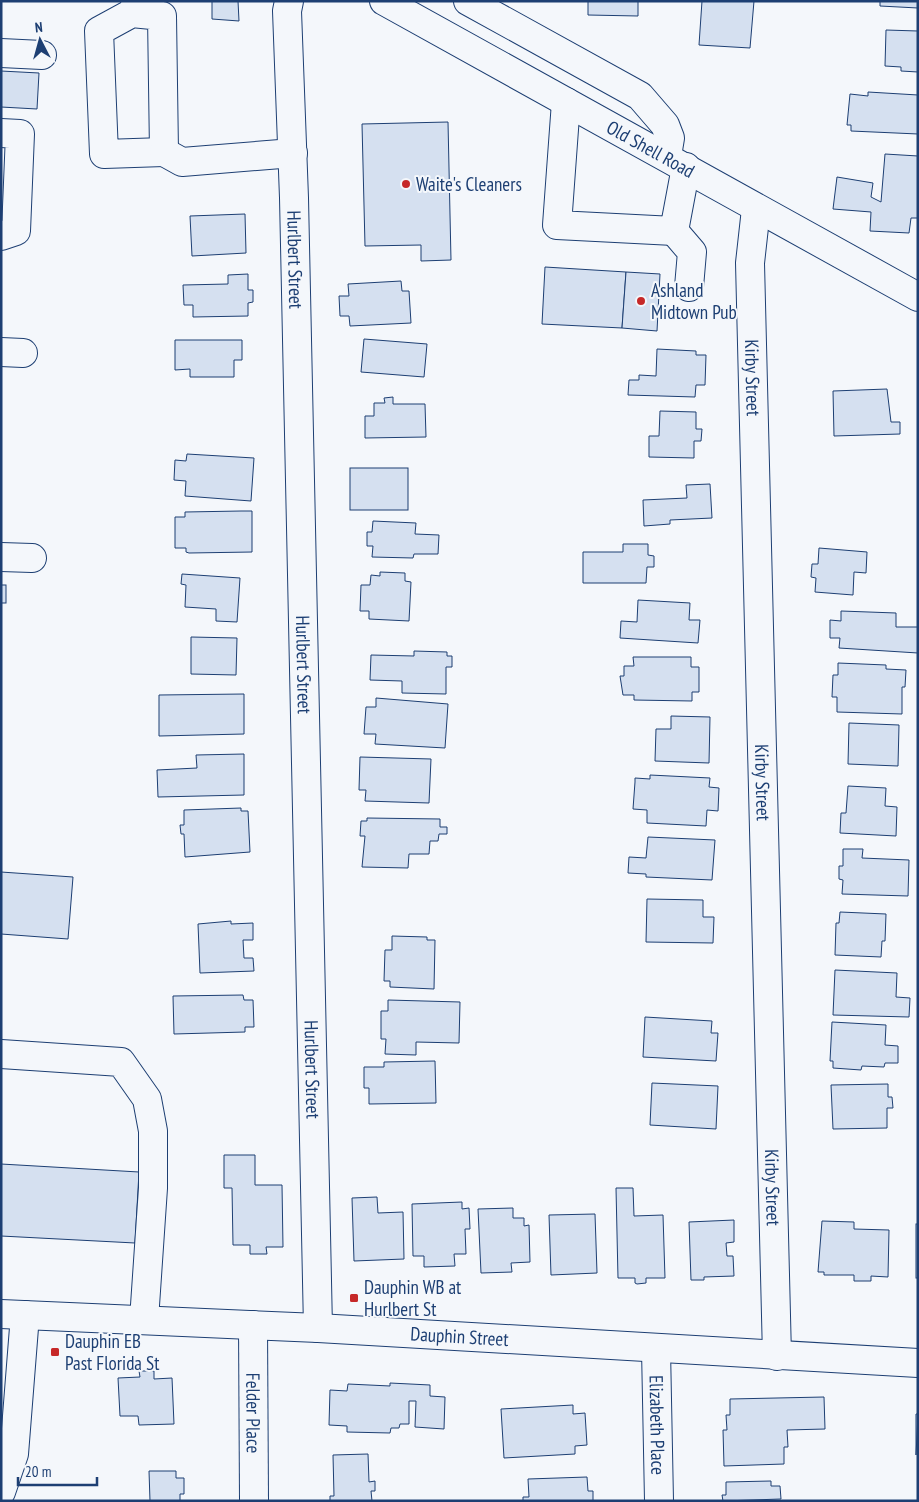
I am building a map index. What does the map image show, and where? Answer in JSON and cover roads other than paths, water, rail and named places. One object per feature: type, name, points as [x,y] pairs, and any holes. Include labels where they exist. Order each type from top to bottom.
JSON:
[{"type":"street","name":"Hurlbert Street","points":[[289,1],[287,11],[293,153],[318,1328]]},
{"type":"street","name":"Old Shell Road","points":[[384,1],[677,162],[756,209],[918,297]]},
{"type":"street","points":[[468,1],[640,96],[665,125],[677,162],[674,231],[692,252],[689,287]]},
{"type":"street","points":[[164,152],[162,16],[134,7],[99,31],[104,154],[164,152],[182,162],[293,153]]},
{"type":"street","points":[[504,68],[525,33]]},
{"type":"street","points":[[1,53],[42,55]]},
{"type":"street","points":[[566,102],[557,225],[674,231]]},
{"type":"street","points":[[1,133],[20,134],[16,231],[1,236]]},
{"type":"street","name":"Kirby Street","points":[[756,209],[750,263],[777,1356]]},
{"type":"street","points":[[1,556],[32,558]]},
{"type":"street","points":[[1,1054],[120,1062],[147,1099],[153,1131],[153,1188],[144,1320]]},
{"type":"street","points":[[1,1492],[14,1454],[13,1314]]},
{"type":"street","name":"Dauphin Street","points":[[13,1314],[318,1328],[918,1363]]},
{"type":"street","name":"Felder Place","points":[[253,1325],[254,1501]]},
{"type":"street","name":"Elizabeth Place","points":[[656,1349],[659,1501]]},
{"type":"place","name":"Waite's Cleaners","points":[[406,184]]},
{"type":"place","name":"Ashland Midtown Pub","points":[[641,301]]},
{"type":"place","name":"Dauphin WB at Hurlbert St","points":[[354,1298]]},
{"type":"place","name":"Dauphin EB Past Florida St","points":[[55,1352]]}]
